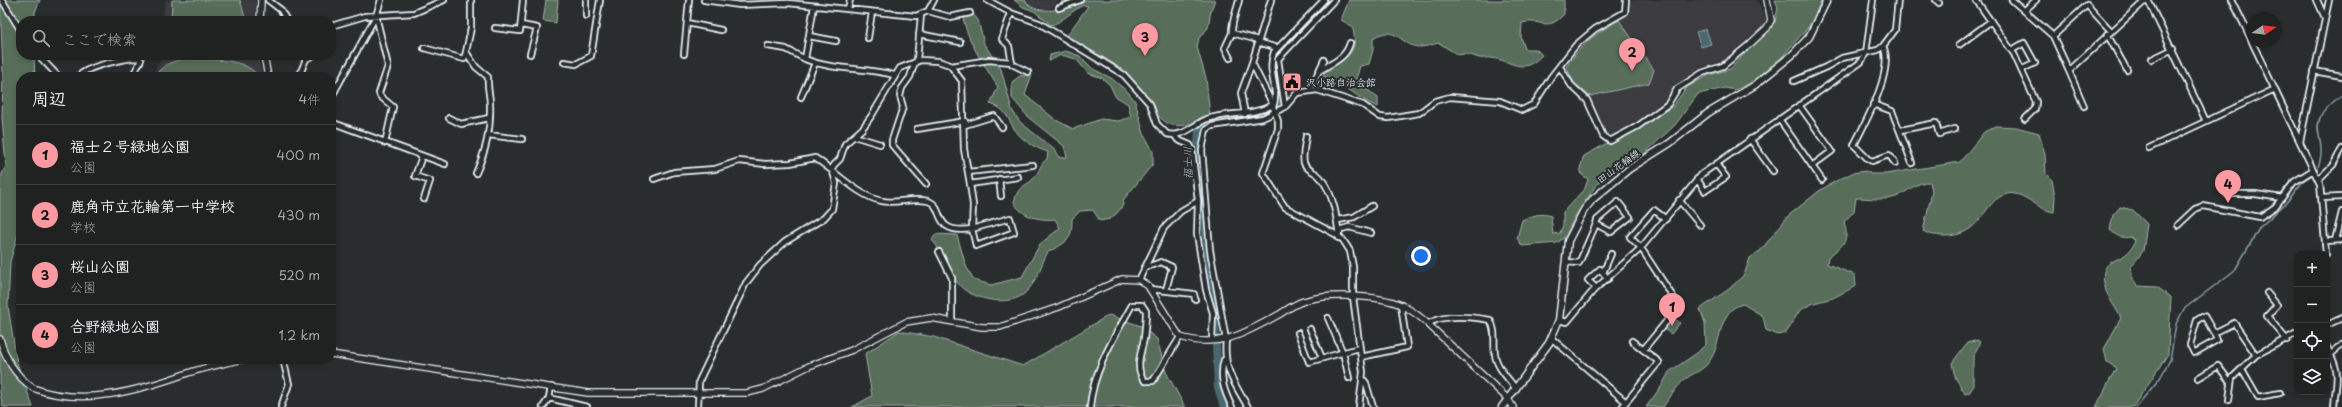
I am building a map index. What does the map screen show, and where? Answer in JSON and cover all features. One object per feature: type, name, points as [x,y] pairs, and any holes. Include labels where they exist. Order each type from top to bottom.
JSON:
[{"type":"main road","name":"田山花輪線","points":[[1502,407],[1551,338],[1559,320],[1568,241],[1584,210],[1600,191],[1708,113],[1754,85],[1792,55],[1809,37],[1827,0]]},
{"type":"street","points":[[2,0],[16,23]]},
{"type":"street","points":[[260,16],[261,0],[268,0],[281,10],[284,16]]},
{"type":"street","points":[[336,89],[376,16],[382,0]]},
{"type":"street","points":[[336,25],[365,16],[414,13],[444,0]]},
{"type":"street","points":[[424,48],[464,59],[471,28],[471,0]]},
{"type":"street","points":[[495,28],[520,31],[523,0]]},
{"type":"street","points":[[586,0],[586,16]]},
{"type":"street","points":[[564,62],[576,64],[591,56],[600,0]]},
{"type":"street","points":[[684,54],[689,0]]},
{"type":"street","points":[[705,0],[740,5],[764,2],[800,2],[814,6],[916,16],[928,11],[934,0]]},
{"type":"street","points":[[848,9],[850,0]]},
{"type":"street","points":[[987,0],[1011,13],[1038,23],[1124,75],[1150,104],[1162,131],[1175,136],[1191,147],[1198,201],[1197,234],[1206,290],[1213,313],[1212,339]]},
{"type":"street","points":[[1059,8],[1080,0]]},
{"type":"street","points":[[1230,58],[1225,44],[1232,37],[1234,16],[1238,8],[1239,0]]},
{"type":"street","points":[[1245,114],[1242,93],[1271,0]]},
{"type":"street","points":[[1232,407],[1224,390],[1222,377],[1226,340],[1210,250],[1202,150],[1206,130],[1212,126],[1263,118],[1274,109],[1276,99],[1270,71],[1270,61],[1278,48],[1324,0]]},
{"type":"street","points":[[1285,107],[1278,59],[1334,0]]},
{"type":"street","points":[[1175,136],[1205,120],[1285,107],[1297,93],[1310,90],[1324,90],[1363,105],[1380,117],[1388,118],[1419,113],[1436,101],[1450,97],[1500,101],[1522,110],[1534,104],[1551,77],[1580,41],[1595,29],[1625,12],[1626,0]]},
{"type":"street","points":[[1560,67],[1571,85],[1588,100],[1603,136],[1610,141],[1659,112],[1668,104],[1677,89],[1702,73],[1723,66],[1751,43],[1766,28],[1771,20],[1767,0]]},
{"type":"street","points":[[1559,320],[1567,322],[1596,288],[1641,248],[1697,179],[1750,139],[1840,79],[1861,62],[1866,53],[1873,0]]},
{"type":"street","points":[[1794,81],[1826,68],[1842,58],[1866,53],[1883,46],[1895,30],[1898,0]]},
{"type":"street","points":[[1976,0],[2012,50],[2036,102],[2034,109],[2025,119]]},
{"type":"street","points":[[2012,0],[2053,36],[2084,106]]},
{"type":"street","points":[[2025,10],[2036,0]]},
{"type":"street","points":[[2068,71],[2147,0],[2173,49],[2206,121]]},
{"type":"street","points":[[2232,0],[2246,29]]},
{"type":"street","points":[[2317,0],[2325,18]]},
{"type":"street","points":[[2300,142],[2329,0]]},
{"type":"street","points":[[2053,36],[2087,5],[2109,33],[2127,70]]},
{"type":"street","points":[[805,59],[814,6]]},
{"type":"street","points":[[928,11],[950,17],[970,13]]},
{"type":"street","points":[[868,38],[872,12]]},
{"type":"street","points":[[1011,13],[1002,39],[1009,46],[1012,62]]},
{"type":"street","points":[[921,15],[916,61],[910,77],[902,88],[900,96],[903,107],[892,140],[892,145],[926,184]]},
{"type":"street","points":[[376,16],[388,66],[379,92],[380,96],[393,107],[385,143]]},
{"type":"street","points":[[1959,45],[1991,21]]},
{"type":"street","points":[[687,23],[721,30]]},
{"type":"street","points":[[521,25],[536,28],[530,54]]},
{"type":"street","points":[[1232,33],[1278,48]]},
{"type":"street","points":[[919,34],[960,42]]},
{"type":"street","points":[[809,36],[836,41]]},
{"type":"street","points":[[1318,72],[1340,60],[1344,56],[1350,43]]},
{"type":"street","points":[[2012,50],[2024,43],[2035,63],[2021,70]]},
{"type":"street","points":[[768,46],[786,49],[815,63],[841,69],[868,69],[894,75]]},
{"type":"street","points":[[1883,46],[1887,57],[1873,104],[1854,145],[1872,161],[1889,155],[1894,163]]},
{"type":"street","points":[[2255,48],[2318,180],[2322,198],[2326,251]]},
{"type":"street","points":[[2152,59],[2173,49]]},
{"type":"street","points":[[466,52],[476,67],[488,77],[487,89],[490,103],[488,135],[486,148],[476,173]]},
{"type":"street","points":[[43,60],[54,72]]},
{"type":"street","points":[[83,72],[117,60]]},
{"type":"street","points":[[135,72],[141,60]]},
{"type":"street","points":[[265,60],[267,72]]},
{"type":"street","points":[[301,72],[306,60]]},
{"type":"street","points":[[832,169],[840,159],[845,144],[872,115],[894,75],[900,68],[916,61],[938,61],[951,66],[989,60],[1012,62],[1028,72]]},
{"type":"street","points":[[1310,90],[1324,60]]},
{"type":"street","points":[[801,97],[815,63]]},
{"type":"street","points":[[1252,63],[1274,109],[1278,129],[1264,168],[1265,179],[1285,207],[1339,235],[1350,251],[1353,267],[1354,297],[1363,379],[1359,407]]},
{"type":"street","points":[[654,179],[674,172],[715,169],[739,161],[765,164],[790,163],[815,158],[832,169],[848,183],[879,201],[894,203],[928,201],[934,204],[943,224],[952,230],[972,229],[1010,218],[1014,232],[976,246],[972,229],[973,205],[964,149],[965,123],[962,81],[951,66]]},
{"type":"street","points":[[2314,71],[2342,76]]},
{"type":"street","points":[[2149,148],[2275,89]]},
{"type":"street","points":[[1873,104],[1892,111],[1912,163]]},
{"type":"street","points":[[1799,105],[1832,152],[1812,166]]},
{"type":"street","points":[[917,129],[965,123],[994,116],[1002,127]]},
{"type":"street","points":[[449,118],[461,124],[489,118]]},
{"type":"street","points":[[1779,119],[1822,180]]},
{"type":"street","points":[[1900,130],[1936,123],[1939,134],[1955,129]]},
{"type":"street","points":[[336,124],[445,164]]},
{"type":"street","points":[[488,135],[522,138]]},
{"type":"street","points":[[854,136],[880,144]]},
{"type":"street","points":[[1306,136],[1304,162],[1308,169],[1319,176],[1328,191],[1338,220],[1339,235]]},
{"type":"street","points":[[1750,139],[1773,171]]},
{"type":"street","points":[[2318,180],[2333,164],[2342,149]]},
{"type":"street","points":[[422,156],[415,176],[430,181],[424,199]]},
{"type":"street","points":[[1697,179],[1705,191],[1726,177],[1716,164]]},
{"type":"street","points":[[968,172],[1033,165]]},
{"type":"street","points":[[698,407],[699,381],[746,283],[760,265],[785,242],[824,218],[832,208],[836,183],[832,169]]},
{"type":"street","points":[[2178,225],[2195,209],[2203,206],[2260,217],[2269,213],[2294,182],[2313,170]]},
{"type":"street","points":[[970,184],[1018,177]]},
{"type":"street","points":[[999,180],[1001,196]]},
{"type":"street","points":[[2227,194],[2255,194],[2282,198]]},
{"type":"street","points":[[2322,198],[2342,197]]},
{"type":"street","points":[[1680,200],[1700,225]]},
{"type":"street","points":[[1139,280],[1164,228],[1181,211],[1198,201]]},
{"type":"street","points":[[1566,262],[1579,263],[1597,220],[1618,202],[1630,217],[1611,232],[1596,224]]},
{"type":"street","points":[[1338,220],[1354,217],[1372,206]]},
{"type":"street","points":[[1643,350],[1679,306],[1641,248],[1630,237],[1654,210],[1666,219]]},
{"type":"street","points":[[2335,240],[2342,213]]},
{"type":"street","points":[[1339,235],[1342,229],[1350,227],[1371,233]]},
{"type":"street","points":[[2325,241],[2342,240]]},
{"type":"street","points":[[939,252],[952,278],[952,320]]},
{"type":"street","points":[[1603,273],[1611,254]]},
{"type":"street","points":[[1144,268],[1162,262],[1172,267],[1166,290]]},
{"type":"street","points":[[1596,288],[1588,280],[1600,270],[1608,278]]},
{"type":"street","points":[[336,355],[588,393],[747,393],[763,389],[809,366],[852,350],[906,322],[921,318],[952,320],[982,327],[1000,327],[1059,307],[1122,278],[1139,280],[1150,289],[1180,337],[1191,340],[1226,340],[1248,332],[1304,301],[1354,297],[1401,305],[1417,314],[1428,324],[1508,399],[1513,407]]},
{"type":"street","points":[[1150,289],[1194,294],[1195,299]]},
{"type":"street","points":[[2267,293],[2277,305],[2267,316],[2287,340]]},
{"type":"street","points":[[1090,407],[1094,384],[1112,340],[1132,305],[1137,303],[1146,310],[1144,339],[1139,358],[1141,376],[1145,381],[1153,381],[1180,337]]},
{"type":"street","points":[[1361,357],[1407,346],[1401,305]]},
{"type":"street","points":[[2204,316],[2214,333],[2217,340],[2194,353],[2190,345],[2196,320],[2204,316]]},
{"type":"street","points":[[1428,324],[1448,318],[1474,317],[1490,320],[1494,326],[1495,356],[1499,366],[1516,388]]},
{"type":"street","points":[[1328,318],[1343,352],[1349,378]]},
{"type":"street","points":[[2330,324],[2342,318]]},
{"type":"street","points":[[2214,333],[2234,323],[2256,355]]},
{"type":"street","points":[[1310,329],[1322,358]]},
{"type":"street","points":[[1298,333],[1309,362],[1359,348]]},
{"type":"street","points":[[2229,400],[2232,378],[2256,355],[2294,335]]},
{"type":"street","points":[[1551,338],[1626,402]]},
{"type":"street","points":[[0,339],[4,354],[11,368],[40,394],[53,400]]},
{"type":"street","points":[[1622,407],[1659,362],[1632,341]]},
{"type":"street","points":[[2334,407],[2338,374],[2331,354],[2342,345]]},
{"type":"street","points":[[1225,358],[1228,370],[1248,407]]},
{"type":"street","points":[[117,400],[188,373],[224,364]]},
{"type":"street","points":[[281,407],[289,384],[284,364]]},
{"type":"street","points":[[2198,378],[2218,366],[2231,384]]},
{"type":"street","points":[[2242,369],[2258,397],[2280,392]]},
{"type":"street","points":[[1363,379],[1366,383],[1373,407]]},
{"type":"street","points":[[543,407],[549,398],[551,387]]},
{"type":"street","points":[[549,398],[587,407]]},
{"type":"shaded area","points":[[166,0],[256,0],[254,16],[162,16]]},
{"type":"shaded area","points":[[1023,0],[1059,0],[1055,5],[1048,9],[1027,6]]},
{"type":"shaded area","points":[[1625,0],[1757,0],[1766,19],[1763,26],[1724,61],[1705,67],[1692,74],[1673,88],[1667,101],[1654,112],[1610,137],[1605,136],[1588,98],[1572,83],[1564,67],[1579,45],[1595,30],[1626,13]]},
{"type":"shaded area","points":[[259,60],[261,72],[154,72],[160,61]]},
{"type":"green space","points":[[0,0],[40,0],[35,16],[16,16],[16,60],[34,60],[35,72],[16,72],[16,241],[10,262],[8,306],[16,364],[17,364],[33,407],[3,407],[0,393],[0,178],[6,166],[2,118],[3,73]]},
{"type":"green space","points":[[172,0],[240,0],[245,16],[171,16]]},
{"type":"green space","points":[[546,0],[558,0],[556,23],[543,21]]},
{"type":"green space","points":[[1014,0],[1025,0],[1031,7],[1036,9],[1051,10],[1061,9],[1062,0],[1215,0],[1211,10],[1208,28],[1199,38],[1197,47],[1206,78],[1210,115],[1197,122],[1182,126],[1166,123],[1155,112],[1130,77],[1116,65],[1068,38],[1068,34],[1088,6],[1084,5],[1080,7],[1060,21],[1051,25],[1034,11],[1023,7]]},
{"type":"green space","points":[[1349,0],[1564,0],[1564,14],[1558,20],[1549,24],[1535,22],[1522,23],[1521,37],[1525,49],[1536,49],[1542,55],[1529,65],[1523,66],[1518,66],[1491,58],[1480,58],[1466,54],[1458,55],[1439,43],[1422,47],[1414,46],[1393,34],[1388,33],[1381,34],[1373,38],[1373,50],[1369,64],[1360,66],[1357,76],[1359,87],[1368,90],[1378,98],[1378,107],[1364,100],[1338,82],[1323,76],[1334,65],[1351,53],[1354,46],[1352,26],[1341,20]]},
{"type":"green space","points":[[1775,0],[1822,0],[1810,25],[1783,56],[1750,84],[1735,90],[1725,88],[1698,94],[1675,125],[1644,154],[1597,184],[1574,218],[1565,237],[1557,243],[1522,246],[1517,238],[1522,220],[1529,217],[1540,214],[1551,216],[1553,234],[1560,233],[1563,225],[1563,212],[1585,188],[1588,179],[1582,175],[1580,168],[1584,156],[1672,107],[1687,87],[1709,75],[1730,69],[1775,22],[1778,7]]},
{"type":"green space","points":[[970,10],[978,20],[984,44],[1001,69],[1012,110],[1020,122],[1056,151],[1060,158],[1067,157],[1064,146],[1029,118],[1012,98],[1012,82],[1020,76],[1032,74],[1025,95],[1056,120],[1073,129],[1101,119],[1118,121],[1131,117],[1128,104],[1115,96],[1110,85],[1102,78],[1088,73],[1076,59],[1061,55],[1049,61],[1050,55],[1066,51],[1080,56],[1093,69],[1111,78],[1128,92],[1135,101],[1144,134],[1153,151],[1153,164],[1124,199],[1122,207],[1116,214],[1110,219],[1100,221],[1093,210],[1080,211],[1072,219],[1071,232],[1067,240],[1060,246],[1048,252],[1028,290],[1016,298],[1000,301],[983,298],[962,288],[946,268],[939,249],[932,240],[936,234],[957,235],[966,266],[974,280],[991,285],[1022,277],[1040,244],[1060,228],[1055,219],[1037,218],[1026,214],[1017,207],[1014,202],[1018,191],[1030,182],[1038,173],[1042,164],[1047,159],[1048,152],[1026,141],[1018,134],[1003,111],[1000,108],[990,104],[998,87],[981,60],[967,32],[962,12]]},
{"type":"green space","points":[[1619,20],[1654,70],[1649,83],[1590,96],[1575,84],[1566,67],[1589,40]]},
{"type":"green space","points":[[178,60],[223,60],[244,65],[254,72],[158,72],[165,65]]},
{"type":"green space","points":[[1996,126],[2016,127],[2039,133],[2045,154],[2046,174],[2052,180],[2055,196],[2054,212],[2042,208],[2019,195],[2007,194],[1992,203],[1975,225],[1967,231],[1956,235],[1943,236],[1930,234],[1923,231],[1932,191],[1930,182],[1921,183],[1896,197],[1881,199],[1856,198],[1854,211],[1844,222],[1846,239],[1838,249],[1828,257],[1827,264],[1855,275],[1856,286],[1833,298],[1814,303],[1800,310],[1786,333],[1778,335],[1766,330],[1763,316],[1743,304],[1735,307],[1725,318],[1715,350],[1709,362],[1702,369],[1685,379],[1674,391],[1663,407],[1646,407],[1661,387],[1669,372],[1697,353],[1706,344],[1705,323],[1700,309],[1729,289],[1744,275],[1750,258],[1761,250],[1788,216],[1819,191],[1852,173],[1866,171],[1871,174],[1886,174],[1960,162],[1984,132]]},
{"type":"green space","points":[[2120,207],[2133,210],[2147,224],[2143,251],[2131,267],[2133,279],[2138,286],[2157,287],[2171,297],[2168,354],[2133,407],[2096,407],[2116,368],[2107,362],[2104,349],[2121,318],[2106,291],[2103,278],[2104,270],[2113,261],[2125,255],[2131,249],[2135,241],[2131,237],[2124,238],[2110,230],[2113,215]]},
{"type":"green space","points":[[1109,315],[1141,326],[1157,339],[1166,372],[1185,407],[852,407],[872,396],[865,354],[899,331],[934,337],[1023,366]]},
{"type":"green space","points":[[1673,317],[1680,323],[1671,334],[1664,329]]},
{"type":"green space","points":[[1978,340],[1980,342],[1973,357],[1973,387],[1969,393],[1965,394],[1955,377],[1952,363],[1967,343]]},
{"type":"water","points":[[1706,29],[1711,44],[1701,47],[1696,32]]},
{"type":"waterway","name":"福士川","points":[[1224,407],[1218,387],[1214,301],[1197,158],[1199,130],[1208,123],[1260,115],[1278,106],[1279,92],[1273,69],[1279,52],[1295,33],[1329,0]]},
{"type":"waterway","points":[[2317,170],[2321,158],[2318,123],[2321,115],[2342,95]]},
{"type":"waterway","points":[[2136,407],[2160,378],[2170,360],[2176,324],[2184,309],[2235,270],[2260,227],[2286,203],[2304,180],[2312,175]]},
{"type":"place","name":"桜山公園","points":[[1145,56]]},
{"type":"place","name":"鹿角市立花輪第一中学校","points":[[1632,71]]},
{"type":"place","name":"沢小路自治会館","points":[[1292,82]]},
{"type":"place","name":"合野緑地公園","points":[[2228,203]]},
{"type":"place","name":"福士２号緑地公園","points":[[1672,326]]}]
